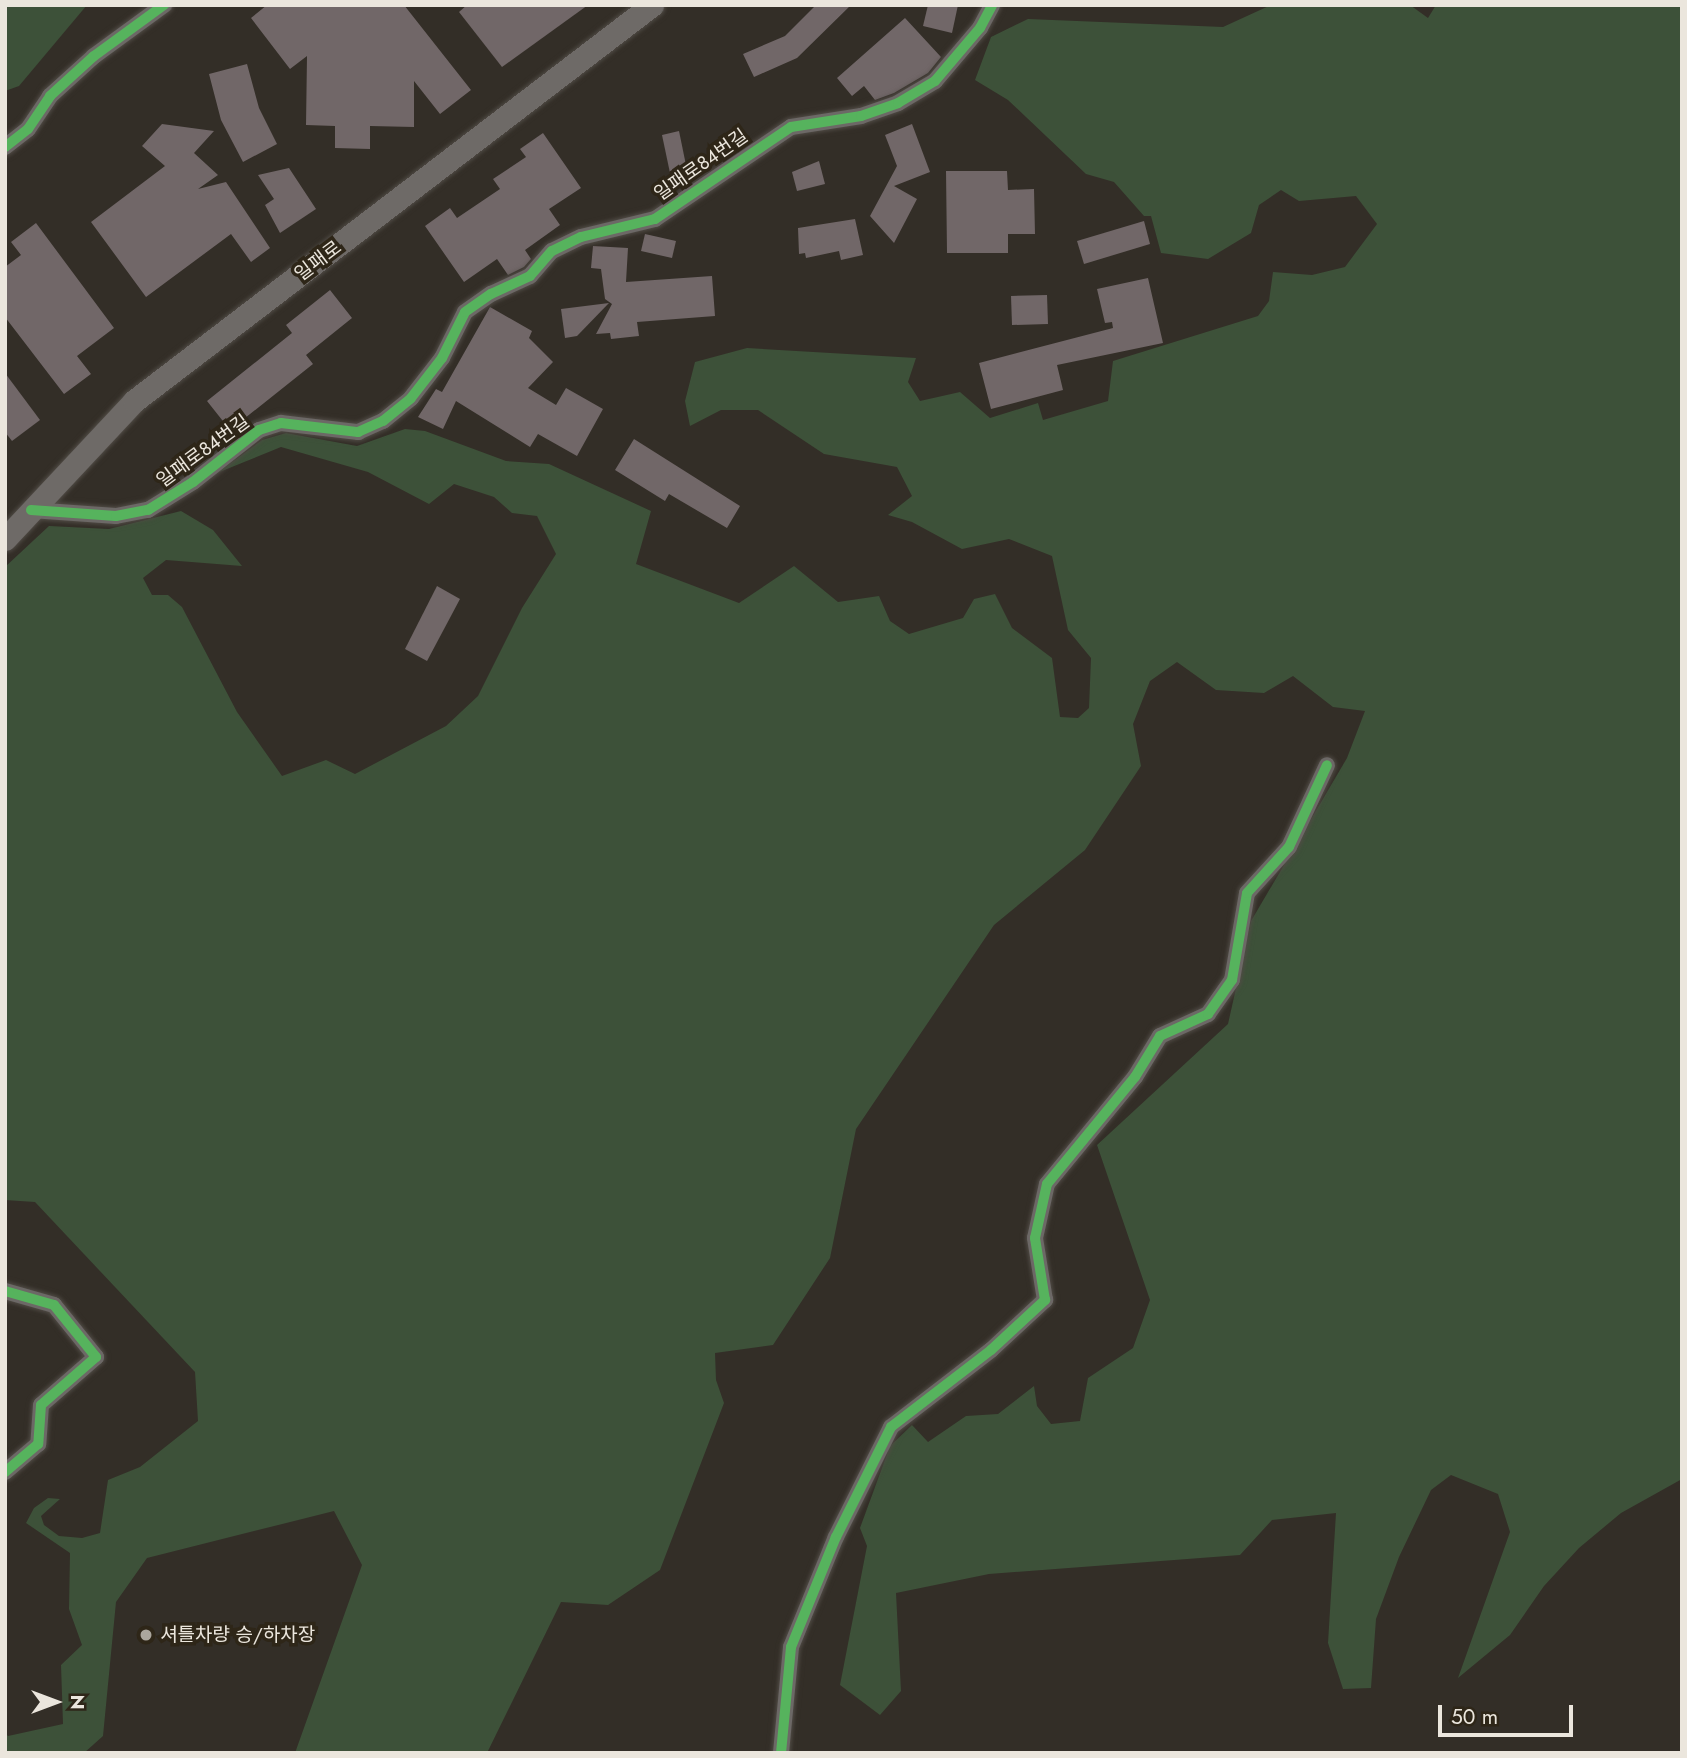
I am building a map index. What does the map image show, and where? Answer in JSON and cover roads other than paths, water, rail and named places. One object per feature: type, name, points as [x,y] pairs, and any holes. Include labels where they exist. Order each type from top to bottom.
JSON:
[{"type":"street","points":[[5,147],[28,128],[50,96],[94,57],[164,5]]},
{"type":"street","name":"일패로","points":[[5,539],[134,401],[652,5]]},
{"type":"street","name":"일패로84번길","points":[[31,510],[116,516],[148,510],[193,482],[259,430],[281,423],[358,432],[383,421],[411,398],[434,368],[465,312],[491,294],[530,276],[552,251],[581,237],[655,219],[791,127],[861,116],[898,103],[935,81],[980,28],[992,5]]},
{"type":"street","points":[[781,1753],[792,1647],[836,1537],[891,1427],[991,1350],[1045,1300],[1035,1238],[1047,1184],[1135,1077],[1160,1036],[1208,1014],[1231,980],[1247,892],[1289,847],[1327,765]]},
{"type":"street","points":[[5,1291],[54,1305],[96,1357],[41,1405],[38,1444],[5,1472]]},
{"type":"place","name":"셔틀차량 승/하차장","points":[[146,1635]]}]
